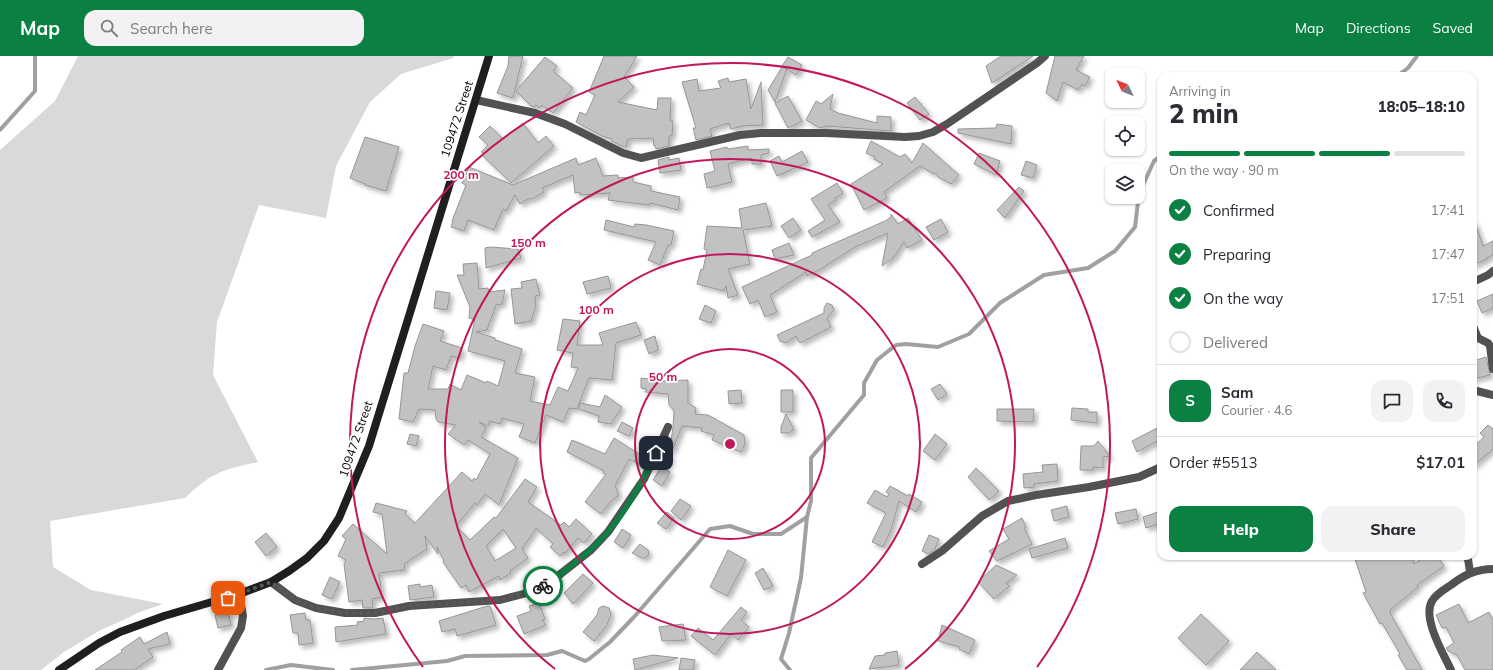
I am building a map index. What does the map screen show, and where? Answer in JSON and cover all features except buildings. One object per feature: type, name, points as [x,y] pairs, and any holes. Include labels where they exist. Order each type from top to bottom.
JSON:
[{"type":"street","name":"109472 Street","points":[[59,670],[99,643],[120,632],[164,616],[239,594],[271,582],[307,558],[324,541],[339,518],[369,446],[489,56]]},
{"type":"street","points":[[476,100],[535,113],[566,124],[623,153],[640,158],[740,135],[761,133],[826,133],[905,137],[919,136],[933,132],[947,124],[1038,63],[1045,56]]},
{"type":"street","points":[[1477,280],[1493,271]]},
{"type":"street","points":[[1477,336],[1478,338],[1488,343],[1490,346],[1493,370]]},
{"type":"street","points":[[1477,391],[1493,395]]},
{"type":"street","points":[[271,582],[295,600],[316,608],[345,613],[375,613],[410,606],[500,600],[527,593],[549,583],[591,550],[608,532],[644,479],[668,427]]},
{"type":"street","points":[[922,564],[942,552],[982,516],[1008,501],[1139,477],[1157,469]]},
{"type":"street","points":[[1468,560],[1470,572]]},
{"type":"street","points":[[1450,670],[1431,623],[1429,614],[1430,606],[1433,599],[1457,580],[1470,572],[1483,569],[1493,569]]},
{"type":"street","points":[[218,670],[241,628],[243,616],[239,594]]},
{"type":"shaded area","points":[[78,56],[455,56],[453,58],[401,74],[370,102],[336,166],[326,218],[259,205],[217,322],[213,375],[258,462],[235,467],[218,473],[202,483],[185,498],[50,521],[53,567],[91,590],[163,604],[140,612],[97,632],[64,652],[41,670],[0,670],[0,150],[55,101]]},
{"type":"waterway","points":[[0,130],[35,91],[35,56]]},
{"type":"waterway","points":[[1402,72],[1408,68],[1417,56]]},
{"type":"waterway","points":[[352,670],[447,661],[465,656],[547,655],[562,651],[585,661],[589,659],[610,642],[634,617],[710,529],[730,526],[753,534],[781,534],[807,517],[811,501],[811,458],[864,395],[864,383],[877,360],[896,345],[906,344],[938,347],[969,334],[1000,303],[1044,275],[1088,268],[1115,251],[1135,227],[1139,194],[1154,161],[1157,159]]},
{"type":"waterway","points":[[790,670],[781,659],[789,633],[801,578],[807,517]]},
{"type":"waterway","points":[[266,670],[291,665],[333,670]]},
{"type":"way so far","points":[[228,598],[271,582],[295,600],[316,608],[345,613],[375,613],[410,606],[500,600],[527,593],[543,586]]},
{"type":"route","points":[[543,586],[591,550],[608,532],[644,479],[656,453]]}]
